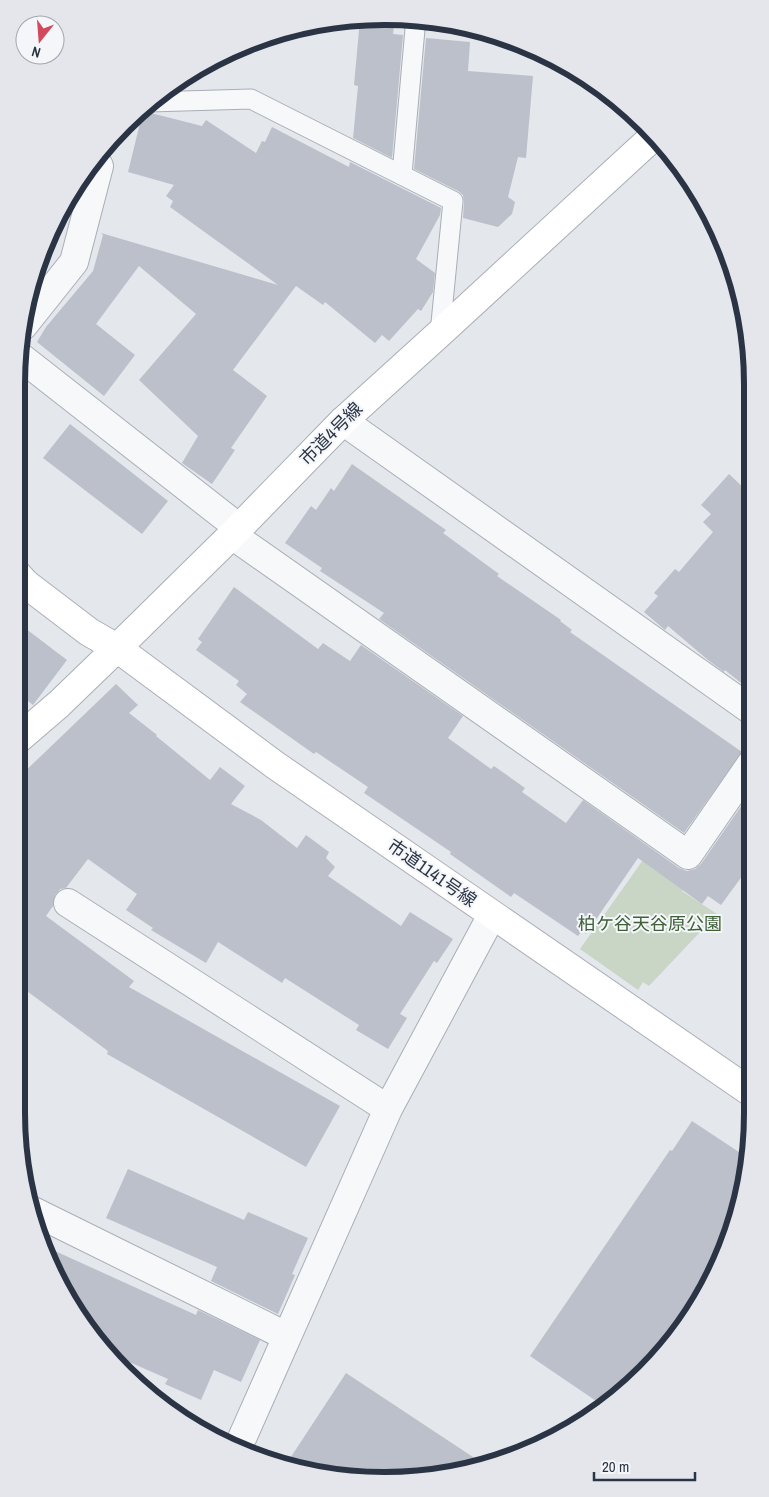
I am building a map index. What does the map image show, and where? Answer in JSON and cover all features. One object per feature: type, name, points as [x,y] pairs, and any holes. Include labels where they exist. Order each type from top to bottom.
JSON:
[{"type":"street","name":"市道4号線","points":[[25,728],[59,704],[117,648],[236,531],[343,421],[649,141]]},
{"type":"street","points":[[32,315],[74,262],[99,166]]},
{"type":"street","points":[[26,361],[236,531],[688,855],[744,774]]},
{"type":"street","points":[[343,421],[744,705]]},
{"type":"street","name":"市道1141号線","points":[[25,583],[89,632],[117,648],[276,765],[744,1088]]},
{"type":"street","points":[[68,903],[388,1108]]},
{"type":"street","points":[[240,1442],[388,1108],[492,915]]},
{"type":"street","points":[[40,1214],[286,1336]]},
{"type":"lane","points":[[402,174],[415,27]]},
{"type":"lane","points":[[163,102],[251,99],[453,201],[440,333]]},
{"type":"green space","name":"柏ケ谷天谷原公園","points":[[643,860],[690,878],[682,891],[717,914],[649,986],[643,982],[638,990],[580,949]]},
{"type":"building","points":[[394,25],[393,34],[403,35],[392,158],[353,138],[358,86],[354,85],[359,26]]},
{"type":"building","points":[[426,38],[470,42],[468,71],[533,76],[526,158],[518,157],[508,197],[515,202],[512,214],[498,227],[463,218],[463,195],[414,169]]},
{"type":"building","points":[[149,112],[202,126],[206,120],[256,153],[262,141],[265,142],[272,127],[349,167],[350,162],[441,208],[440,215],[416,259],[435,273],[433,292],[421,311],[418,309],[389,341],[382,335],[375,343],[325,302],[323,305],[296,286],[233,370],[267,396],[231,448],[235,450],[212,484],[182,463],[198,436],[139,380],[196,314],[139,266],[96,324],[135,355],[104,396],[37,342],[46,327],[93,271],[103,235],[101,233],[278,285],[170,207],[173,201],[166,196],[174,185],[128,172],[141,120]]},
{"type":"building","points":[[70,424],[168,501],[142,534],[43,458]]},
{"type":"building","points":[[352,464],[446,530],[443,533],[499,574],[497,576],[561,620],[572,630],[570,632],[742,752],[684,833],[379,619],[384,613],[320,571],[322,568],[285,543],[311,506],[316,510],[331,488],[334,491]]},
{"type":"building","points":[[729,474],[744,488],[744,685],[725,670],[724,672],[708,660],[668,626],[665,630],[644,612],[658,596],[654,593],[675,569],[679,572],[713,532],[703,522],[711,514],[701,505]]},
{"type":"building","points":[[234,587],[318,649],[323,643],[350,661],[361,645],[463,716],[448,738],[491,769],[494,766],[525,788],[522,792],[566,823],[583,800],[679,868],[687,871],[695,869],[701,864],[744,802],[744,874],[721,905],[708,896],[702,904],[638,858],[586,934],[582,931],[578,936],[514,893],[511,897],[450,854],[451,852],[364,793],[368,787],[316,752],[314,754],[240,702],[247,694],[236,685],[239,681],[196,650],[202,642],[198,639]]},
{"type":"building","points":[[25,628],[67,660],[33,705],[25,698]]},
{"type":"building","points":[[116,684],[138,705],[129,713],[210,780],[220,767],[245,786],[231,804],[261,820],[297,848],[306,835],[329,852],[326,858],[335,867],[328,876],[401,926],[410,912],[453,939],[437,963],[434,961],[400,1014],[407,1018],[388,1049],[356,1030],[359,1025],[285,978],[282,983],[218,942],[206,963],[151,930],[153,928],[126,910],[137,894],[88,859],[66,888],[60,889],[55,895],[53,906],[46,916],[134,981],[129,987],[340,1106],[306,1167],[107,1054],[108,1051],[25,990],[25,771]]},
{"type":"building","points":[[692,1121],[741,1154],[732,1206],[717,1250],[707,1272],[670,1331],[639,1367],[597,1402],[530,1356],[670,1150],[672,1151]]},
{"type":"building","points":[[128,1169],[244,1220],[248,1212],[308,1238],[292,1274],[295,1275],[278,1314],[211,1281],[217,1267],[106,1218]]},
{"type":"building","points":[[52,1250],[196,1315],[198,1310],[260,1340],[241,1382],[214,1370],[201,1400],[165,1384],[168,1379],[123,1359],[114,1350],[73,1292]]},
{"type":"building","points":[[346,1373],[478,1460],[431,1469],[384,1472],[338,1469],[289,1459]]}]
